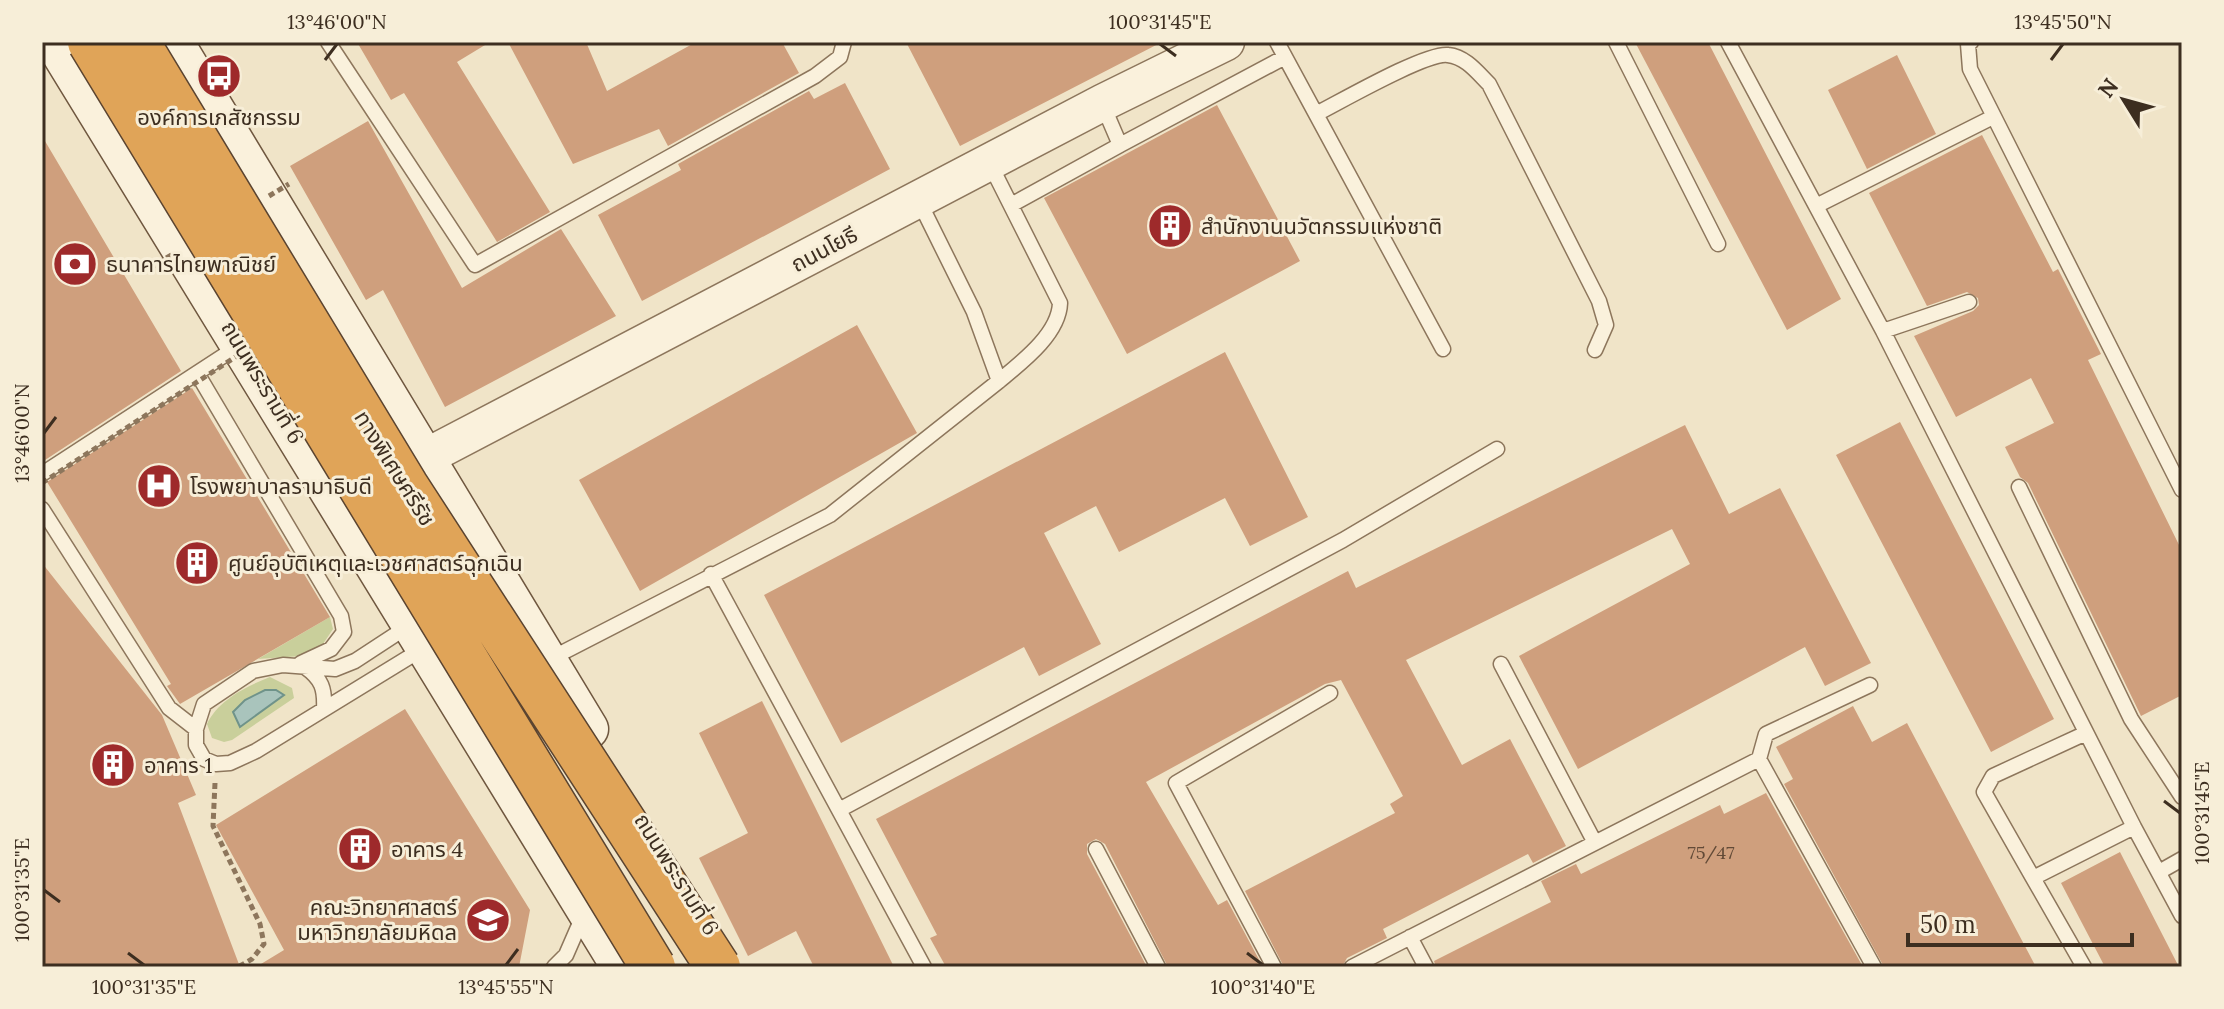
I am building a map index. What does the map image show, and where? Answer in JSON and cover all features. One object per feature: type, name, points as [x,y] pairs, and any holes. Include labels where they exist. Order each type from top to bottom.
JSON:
[{"type":"highway","name":"ทางพิเศษศรีรัช","points":[[137,42],[398,473],[718,967]]},
{"type":"highway","name":"ทางพิเศษศรีรัช","points":[[62,49],[653,967]]},
{"type":"main road","name":"ถนนพระรามที่ 6","points":[[173,42],[735,967]]},
{"type":"main road","name":"ถนนพระรามที่ 6","points":[[62,49],[417,636],[622,967]]},
{"type":"street","name":"ถนนโยธี","points":[[424,458],[1102,103],[1226,42]]},
{"type":"lane","points":[[328,42],[475,265],[815,76],[840,57],[844,42]]},
{"type":"lane","points":[[1277,42],[1443,349]]},
{"type":"lane","points":[[1616,42],[1718,244]]},
{"type":"lane","points":[[1728,42],[1883,331],[2084,734],[2182,916]]},
{"type":"lane","points":[[1971,42],[1968,44],[1970,69],[2182,490]]},
{"type":"lane","points":[[1316,114],[1416,64],[1447,54],[1469,62],[1489,84],[1599,301],[1606,325],[1595,350]]},
{"type":"lane","points":[[1011,205],[1285,57]]},
{"type":"lane","points":[[1102,103],[1120,145]]},
{"type":"lane","points":[[1816,206],[1993,117]]},
{"type":"lane","points":[[547,661],[830,515],[999,381],[1046,337],[1059,315],[1060,303],[989,162]]},
{"type":"lane","points":[[918,199],[974,312],[999,381]]},
{"type":"lane","points":[[1883,331],[1969,302]]},
{"type":"lane","points":[[42,474],[197,373],[244,347]]},
{"type":"lane","points":[[197,373],[341,616],[344,632],[331,649],[299,667]]},
{"type":"lane","points":[[839,810],[1343,540],[1497,449]]},
{"type":"lane","points":[[2019,487],[2131,719],[2182,797]]},
{"type":"lane","points":[[42,509],[169,708],[196,729]]},
{"type":"lane","points":[[711,574],[924,967]]},
{"type":"lane","points":[[417,636],[324,709],[256,751],[216,764],[204,759],[196,745],[196,729],[204,704],[253,671],[299,667],[335,669],[417,636]]},
{"type":"lane","points":[[1501,664],[1594,841]]},
{"type":"lane","points":[[299,667],[319,677],[325,692],[324,709]]},
{"type":"lane","points":[[1870,685],[1766,734],[1759,759],[1874,967]]},
{"type":"lane","points":[[1274,967],[1176,783],[1330,693]]},
{"type":"lane","points":[[2084,734],[1993,776],[1985,784],[1984,792],[2084,967]]},
{"type":"lane","points":[[1352,967],[1759,759]]},
{"type":"lane","points":[[2033,878],[2134,827]]},
{"type":"lane","points":[[1096,849],[1158,967]]},
{"type":"lane","points":[[2159,872],[2182,859]]},
{"type":"lane","points":[[554,967],[566,955],[586,910]]},
{"type":"lane","points":[[1410,937],[1426,967]]},
{"type":"path","points":[[42,483],[244,347]]},
{"type":"path","points":[[216,764],[213,826],[260,924],[264,944],[252,959],[238,967]]},
{"type":"green space","points":[[330,617],[333,629],[319,650],[302,656],[258,659]]},
{"type":"green space","points":[[270,677],[292,688],[294,698],[232,740],[224,742],[212,738],[207,724],[218,708],[243,689]],"holes":[[[266,690],[275,690],[283,695],[240,727],[234,712],[245,700]]]},
{"type":"water","points":[[265,690],[276,690],[284,695],[240,727],[233,712],[245,700]]},
{"type":"building","points":[[357,42],[490,42],[457,62],[550,212],[497,242],[404,93],[391,100]]},
{"type":"building","points":[[508,42],[586,42],[607,91],[696,42],[782,42],[799,73],[668,146],[659,129],[573,164]]},
{"type":"building","points":[[906,42],[1162,42],[960,146]]},
{"type":"building","points":[[1635,42],[1708,42],[1841,299],[1787,330]]},
{"type":"building","points":[[1897,55],[1936,134],[1867,169],[1828,90]]},
{"type":"building","points":[[845,83],[890,169],[642,301],[598,215],[681,170],[678,164],[809,91],[814,99]]},
{"type":"building","name":"สำนักงานนวัตกรรมแห่งชาติ","points":[[1217,105],[1300,261],[1127,354],[1044,198]]},
{"type":"building","points":[[368,121],[462,288],[561,229],[616,316],[445,407],[383,290],[366,300],[290,166]]},
{"type":"building","points":[[1982,135],[2053,272],[2058,269],[2101,354],[2088,360],[2182,551],[2182,695],[2141,716],[2028,483],[2020,477],[2005,447],[2054,423],[2031,378],[1956,417],[1914,336],[1973,311],[1979,305],[1978,298],[1967,292],[1927,306],[1869,193]]},
{"type":"building","points":[[42,136],[181,371],[42,462]]},
{"type":"building","points":[[857,325],[917,433],[640,591],[579,480]]},
{"type":"building","points":[[1225,352],[1308,517],[1250,546],[1225,498],[1119,552],[1096,506],[1044,533],[1101,644],[1039,676],[1024,647],[841,743],[764,595]]},
{"type":"building","name":"ศูนย์อุบัติเหตุและเวชศาสตร์ฉุกเฉิน","points":[[192,388],[330,617],[180,704],[167,686],[171,684],[47,482]]},
{"type":"building","points":[[1900,422],[2054,719],[1991,752],[1836,455]]},
{"type":"building","points":[[1685,425],[1729,514],[1780,488],[1871,663],[1825,686],[1805,647],[1578,769],[1519,656],[1690,564],[1672,529],[1406,660],[1462,765],[1510,739],[1566,846],[1533,863],[1528,854],[1383,929],[1387,938],[1347,958],[1342,967],[1284,967],[1245,891],[1395,813],[1390,804],[1403,796],[1341,680],[1325,684],[1146,782],[1218,905],[1227,900],[1263,967],[1168,967],[1105,844],[1096,839],[1087,844],[1087,854],[1147,967],[946,967],[930,938],[937,935],[876,819],[1348,571],[1356,588]]},
{"type":"building","name":"อาคาร 1","points":[[42,563],[162,715],[196,795],[178,803],[240,967],[42,967]]},
{"type":"building","points":[[762,701],[894,967],[814,967],[796,931],[748,956],[699,858],[748,833],[699,733]]},
{"type":"building","points":[[1853,706],[1872,742],[1907,723],[2036,967],[1884,967],[1784,784],[1793,779],[1776,747]]},
{"type":"building","name":"อาคาร 4","points":[[405,709],[530,910],[519,967],[256,967],[284,950],[216,825]]},
{"type":"building","points":[[1766,793],[1863,967],[1436,967],[1434,961],[1551,902],[1541,881],[1576,864],[1581,874],[1720,805],[1724,814]]},
{"type":"building","points":[[2120,852],[2179,967],[2105,967],[2061,883]]},
{"type":"place","name":"องค์การเภสัชกรรม","points":[[219,76]]},
{"type":"place","name":"สำนักงานนวัตกรรมแห่งชาติ","points":[[1170,226]]},
{"type":"place","name":"ธนาคารไทยพาณิชย์","points":[[75,264]]},
{"type":"place","name":"โรงพยาบาลรามาธิบดี","points":[[159,486]]},
{"type":"place","name":"ศูนย์อุบัติเหตุและเวชศาสตร์ฉุกเฉิน","points":[[197,563]]},
{"type":"place","name":"อาคาร 1","points":[[113,765]]},
{"type":"place","name":"อาคาร 4","points":[[360,849]]},
{"type":"place","name":"คณะวิทยาศาสตร์ มหาวิทยาลัยมหิดล","points":[[488,920]]}]
